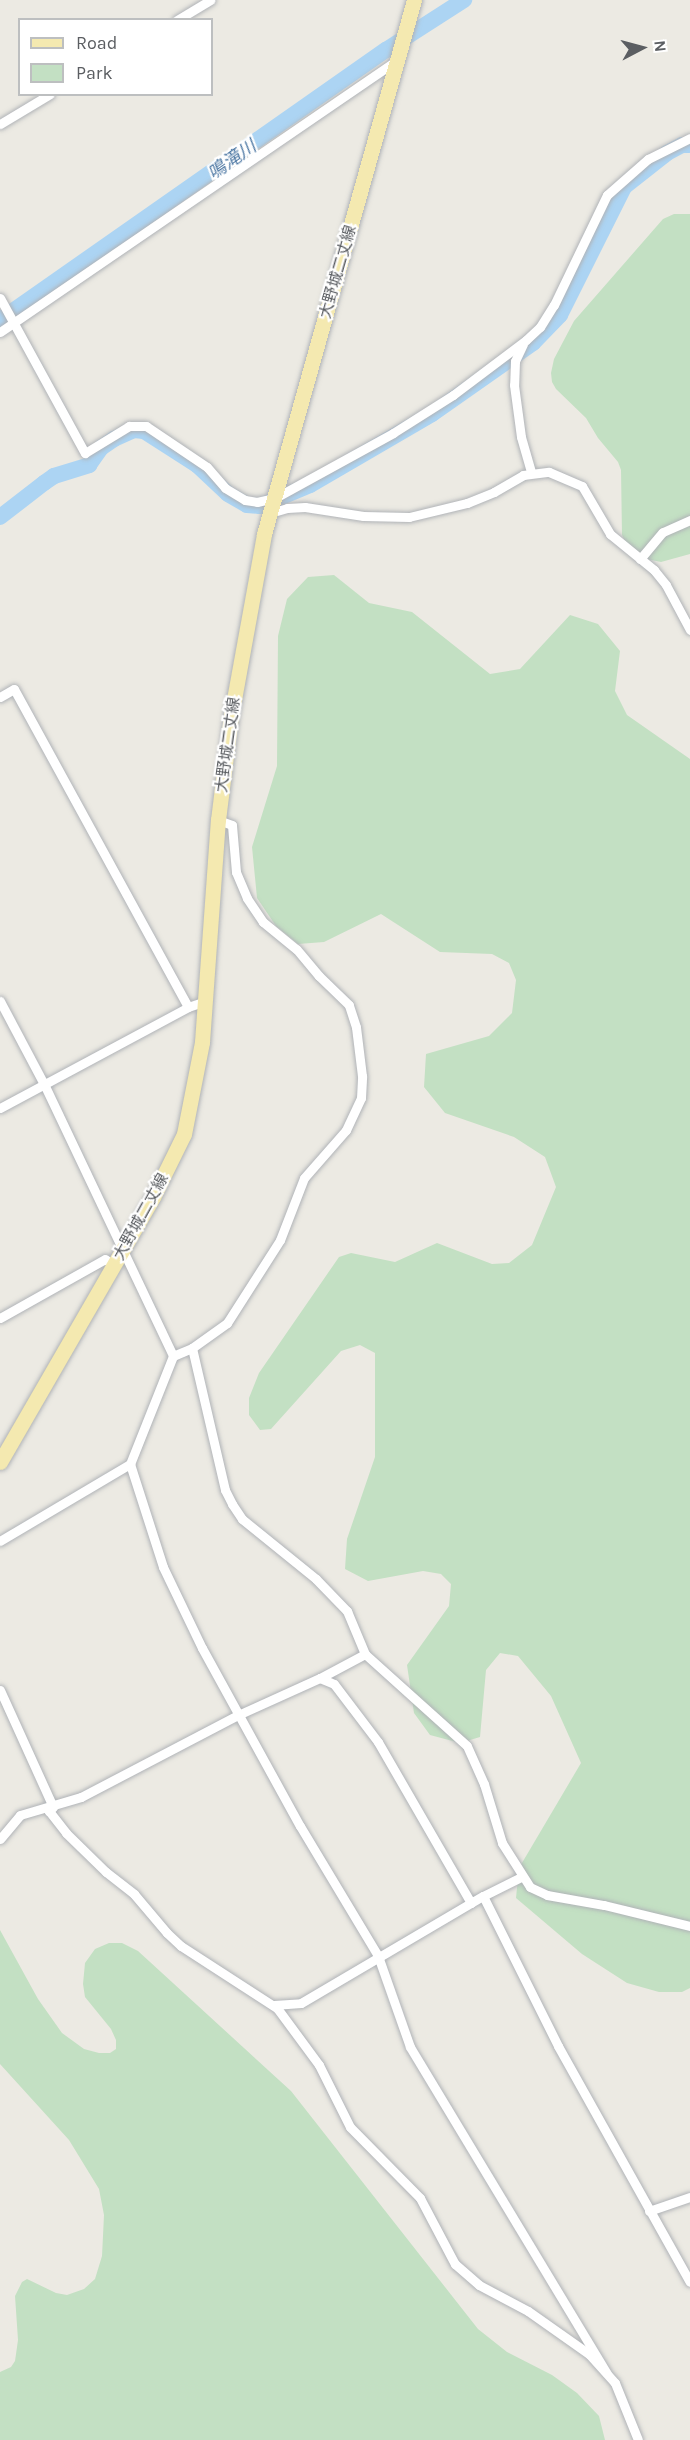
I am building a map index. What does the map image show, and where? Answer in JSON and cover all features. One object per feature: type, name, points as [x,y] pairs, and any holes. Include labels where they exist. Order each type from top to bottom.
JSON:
[{"type":"main road","name":"大野城二丈線","points":[[0,1462],[124,1249],[175,1156],[184,1134],[195,1086],[205,1001],[218,820],[231,716],[270,513],[414,0]]},
{"type":"street","points":[[180,18],[210,0]]},
{"type":"street","points":[[0,332],[397,60]]},
{"type":"street","points":[[0,124],[47,96]]},
{"type":"street","points":[[2,302],[85,453],[129,426],[146,426],[199,461],[225,488],[245,500],[257,502],[275,498],[453,395],[526,340],[540,327],[554,305],[607,195],[648,159],[690,138]]},
{"type":"street","points":[[526,340],[514,361],[514,385],[521,437],[531,472]]},
{"type":"street","points":[[270,513],[305,507],[363,516],[409,517],[447,510],[467,503],[494,492],[531,472],[549,472],[582,486],[610,534],[666,585],[690,630]]},
{"type":"street","points":[[640,559],[663,532],[690,520]]},
{"type":"street","points":[[0,697],[14,689],[188,1007]]},
{"type":"street","points":[[0,1541],[130,1464],[173,1356],[192,1348],[227,1323],[280,1240],[304,1178],[346,1130],[362,1098],[358,1035],[349,1005],[319,976],[296,949],[263,922],[247,898],[236,872],[232,825],[218,820]]},
{"type":"street","points":[[0,1001],[44,1084],[173,1356]]},
{"type":"street","points":[[0,1108],[188,1007],[205,1001]]},
{"type":"street","points":[[0,1318],[105,1259],[114,1265]]},
{"type":"street","points":[[192,1348],[220,1468],[232,1504],[242,1519],[316,1579],[347,1611],[365,1654],[467,1746],[484,1784],[502,1843],[521,1877],[530,1887],[547,1895],[604,1905],[690,1926]]},
{"type":"street","points":[[130,1464],[163,1567],[202,1648],[300,1826],[378,1956],[410,2047],[606,2372],[615,2383],[638,2440]]},
{"type":"street","points":[[0,1839],[21,1815],[81,1797],[238,1715],[320,1678],[365,1654]]},
{"type":"street","points":[[320,1678],[334,1684],[378,1742],[471,1903]]},
{"type":"street","points":[[0,1690],[53,1807]]},
{"type":"street","points":[[53,1807],[49,1811],[66,1833],[106,1872],[134,1894],[167,1933],[196,1957],[274,2005],[291,2024],[319,2065],[350,2127],[420,2198],[455,2264],[479,2285],[528,2311],[559,2331],[606,2372]]},
{"type":"street","points":[[274,2005],[301,2003],[378,1956],[521,1877]]},
{"type":"street","points":[[483,1896],[558,2046],[690,2282]]},
{"type":"street","points":[[650,2211],[690,2197]]},
{"type":"green space","points":[[674,214],[690,214],[690,554],[661,562],[642,558],[628,547],[622,535],[621,470],[618,462],[598,438],[586,418],[556,389],[551,373],[554,359],[574,321],[663,219]]},
{"type":"green space","points":[[334,575],[369,603],[412,612],[490,674],[520,669],[570,615],[598,624],[620,651],[615,691],[627,715],[690,759],[690,1988],[682,1992],[659,1992],[627,1983],[582,1954],[516,1898],[519,1868],[581,1763],[551,1696],[518,1656],[500,1653],[486,1670],[480,1737],[460,1743],[430,1735],[414,1713],[407,1665],[449,1606],[451,1584],[441,1574],[423,1571],[368,1581],[345,1569],[347,1539],[375,1457],[375,1353],[360,1345],[341,1351],[271,1429],[260,1430],[249,1415],[249,1398],[259,1373],[339,1257],[351,1253],[395,1262],[437,1243],[492,1264],[509,1263],[532,1245],[556,1187],[545,1157],[514,1137],[445,1113],[424,1087],[426,1054],[489,1036],[512,1013],[516,980],[509,963],[492,954],[440,952],[381,914],[324,942],[298,944],[276,926],[257,898],[252,847],[277,766],[278,636],[287,599],[308,577]]},
{"type":"green space","points":[[0,1930],[38,1999],[62,2033],[84,2049],[99,2053],[110,2053],[116,2049],[116,2040],[111,2029],[85,1997],[83,1984],[85,1963],[95,1949],[109,1943],[122,1943],[138,1951],[291,2091],[478,2329],[507,2352],[552,2375],[577,2393],[599,2416],[605,2440],[0,2440],[0,2372],[11,2367],[15,2361],[18,2340],[15,2296],[22,2282],[27,2279],[56,2293],[67,2295],[84,2289],[95,2279],[102,2256],[104,2215],[99,2189],[69,2140],[0,2064]]},
{"type":"waterway","name":"鳴滝川","points":[[0,320],[386,50],[464,0]]},
{"type":"waterway","points":[[0,517],[54,476],[89,465],[101,448],[134,430],[144,431],[197,465],[228,494],[247,505],[260,506],[310,485],[432,414],[533,343],[560,315],[624,187],[667,153],[682,145],[690,145]]}]
